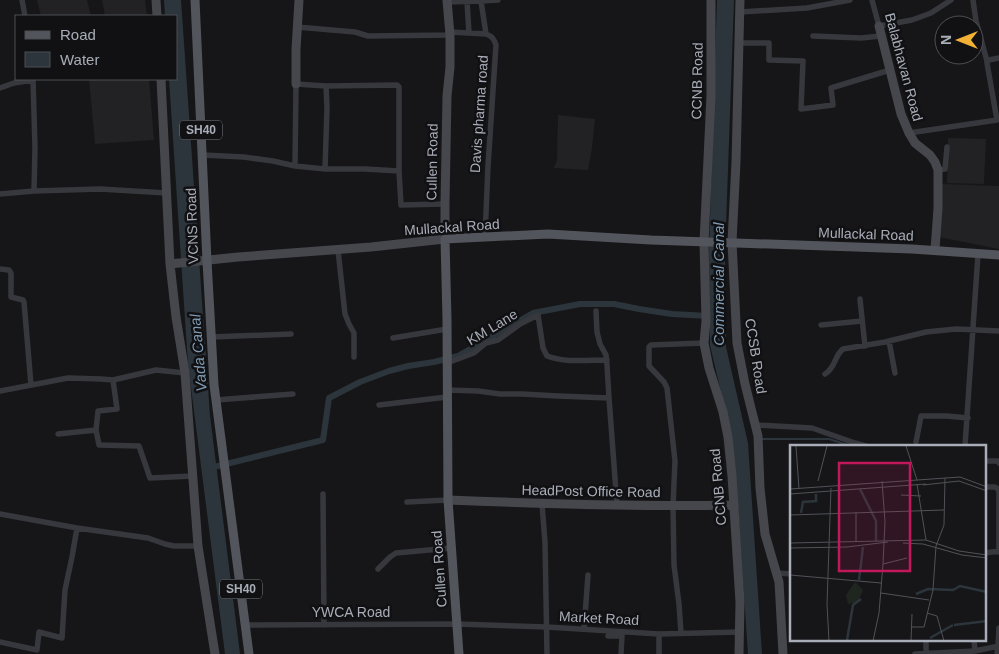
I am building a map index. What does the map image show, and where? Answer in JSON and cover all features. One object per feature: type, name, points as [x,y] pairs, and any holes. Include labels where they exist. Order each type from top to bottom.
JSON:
[{"type":"main road","points":[[156,0],[158,15]]},
{"type":"main road","name":"VCNS Road","points":[[195,0],[205,261],[214,385],[246,625]]},
{"type":"main road","points":[[296,84],[299,0]]},
{"type":"main road","name":"CCNB Road","points":[[711,0],[711,96],[705,242],[704,343],[728,437],[740,602],[739,654]]},
{"type":"main road","name":"CCSB Road","points":[[740,0],[736,162],[730,242],[737,344],[758,439],[762,514],[765,534],[779,582],[783,654]]},
{"type":"main road","name":"Cullen Road","points":[[447,1],[450,34],[445,204],[448,500],[459,654]]},
{"type":"main road","name":"Balabhavan Road","points":[[878,26],[901,114],[914,143],[930,155],[938,170]]},
{"type":"main road","points":[[162,80],[167,193],[176,317],[184,373],[198,546],[215,654]]},
{"type":"main road","points":[[935,250],[938,170]]},
{"type":"main road","name":"Mullackal Road","points":[[172,264],[445,239],[548,234],[705,242],[935,250],[999,255]]},
{"type":"main road","name":"HeadPost Office Road","points":[[448,500],[542,504],[734,505]]},
{"type":"main road","name":"SH40","points":[[246,625],[249,654]]},
{"type":"street","points":[[22,0],[25,15]]},
{"type":"street","points":[[447,1],[498,0]]},
{"type":"street","points":[[740,12],[807,8],[850,0]]},
{"type":"street","name":"Balabhavan Road","points":[[872,0],[878,26]]},
{"type":"street","points":[[878,26],[912,20],[931,13],[951,0]]},
{"type":"street","points":[[909,133],[997,120],[987,61],[976,21],[973,0]]},
{"type":"street","points":[[467,1],[469,33]]},
{"type":"street","name":"Davis pharma road","points":[[481,1],[486,34],[495,40],[496,45],[485,236]]},
{"type":"street","points":[[297,27],[355,32],[368,36],[486,34]]},
{"type":"street","points":[[813,36],[861,38],[881,36]]},
{"type":"street","points":[[739,43],[769,43],[769,60],[803,61],[801,109],[833,105],[831,88],[890,70]]},
{"type":"street","points":[[987,61],[999,58]]},
{"type":"street","points":[[0,88],[14,83],[33,80],[34,191]]},
{"type":"street","points":[[295,166],[296,84],[399,86],[401,205],[445,204]]},
{"type":"street","points":[[325,169],[326,86]]},
{"type":"street","points":[[938,170],[945,169],[947,147]]},
{"type":"street","points":[[202,155],[244,157],[325,169],[399,171]]},
{"type":"street","points":[[0,194],[100,189],[167,193]]},
{"type":"street","points":[[338,250],[345,314],[354,334],[354,358]]},
{"type":"street","points":[[965,445],[978,254]]},
{"type":"street","points":[[0,269],[8,270],[11,273],[11,297],[23,300],[24,302],[31,385]]},
{"type":"street","points":[[860,300],[865,346]]},
{"type":"street","points":[[596,312],[597,332],[607,360],[617,504]]},
{"type":"street","name":"KM Lane","points":[[447,359],[474,353],[486,343],[498,340],[520,324],[538,315],[543,348],[547,356],[565,360],[607,360]]},
{"type":"street","points":[[821,325],[862,321]]},
{"type":"street","points":[[393,338],[447,329]]},
{"type":"street","points":[[826,374],[831,370],[840,351],[926,332],[956,329],[999,331]]},
{"type":"street","points":[[211,337],[291,334]]},
{"type":"street","points":[[889,341],[895,373]]},
{"type":"street","points":[[681,633],[674,565],[672,506],[675,461],[667,388],[649,366],[649,347],[651,345],[704,343]]},
{"type":"street","points":[[0,391],[68,378],[113,380],[156,370],[184,373]]},
{"type":"street","points":[[113,380],[117,409],[98,411],[96,430],[99,445],[139,446],[150,478],[193,476]]},
{"type":"street","points":[[379,405],[478,391],[500,394],[609,398]]},
{"type":"street","points":[[216,400],[293,394]]},
{"type":"street","points":[[916,442],[921,416],[968,418]]},
{"type":"street","points":[[756,426],[812,428],[864,445]]},
{"type":"street","points":[[58,434],[96,430]]},
{"type":"street","points":[[986,461],[999,462]]},
{"type":"street","points":[[986,487],[998,489],[999,492],[999,552],[986,553]]},
{"type":"street","points":[[323,494],[324,625]]},
{"type":"street","points":[[407,502],[448,500]]},
{"type":"street","points":[[542,504],[545,542],[547,654]]},
{"type":"street","points":[[0,514],[148,538],[174,546],[198,546]]},
{"type":"street","points":[[0,642],[37,650],[38,632],[62,638],[65,590],[77,528]]},
{"type":"street","points":[[378,569],[396,553],[451,548]]},
{"type":"street","points":[[776,573],[790,574]]},
{"type":"street","points":[[584,629],[588,575]]},
{"type":"street","name":"YWCA Road","points":[[246,625],[457,624]]},
{"type":"street","name":"Market Road","points":[[457,624],[659,634],[739,632]]},
{"type":"street","points":[[997,654],[999,628]]},
{"type":"street","points":[[659,634],[659,654]]},
{"type":"street","points":[[608,636],[622,636],[621,654]]},
{"type":"street","points":[[974,642],[974,651]]},
{"type":"street","points":[[915,654],[974,651],[999,646]]},
{"type":"shaded area","points":[[37,0],[87,0],[91,15],[41,15]]},
{"type":"shaded area","points":[[102,0],[145,0],[147,15],[105,15]]},
{"type":"shaded area","points":[[89,80],[149,80],[154,140],[95,144]]},
{"type":"shaded area","points":[[558,115],[595,119],[588,170],[554,168],[557,160]]},
{"type":"shaded area","points":[[948,138],[986,139],[984,184],[947,183]]},
{"type":"shaded area","points":[[940,184],[999,186],[999,249],[939,237]]},
{"type":"water","name":"Vada Canal","points":[[164,0],[181,0],[210,416],[240,654],[225,654],[188,364],[169,80],[178,80],[178,15],[165,15]]},
{"type":"water","name":"Commercial Canal","points":[[717,0],[734,0],[725,254],[726,347],[748,443],[762,654],[748,654],[731,435],[710,345],[709,249]]},
{"type":"waterway","name":"Commercial Canal","points":[[210,468],[323,440],[329,398],[360,382],[389,371],[458,356],[533,313],[580,304],[614,304],[672,314],[709,316]]},
{"type":"waterway","points":[[762,439],[829,439],[848,445]]}]
